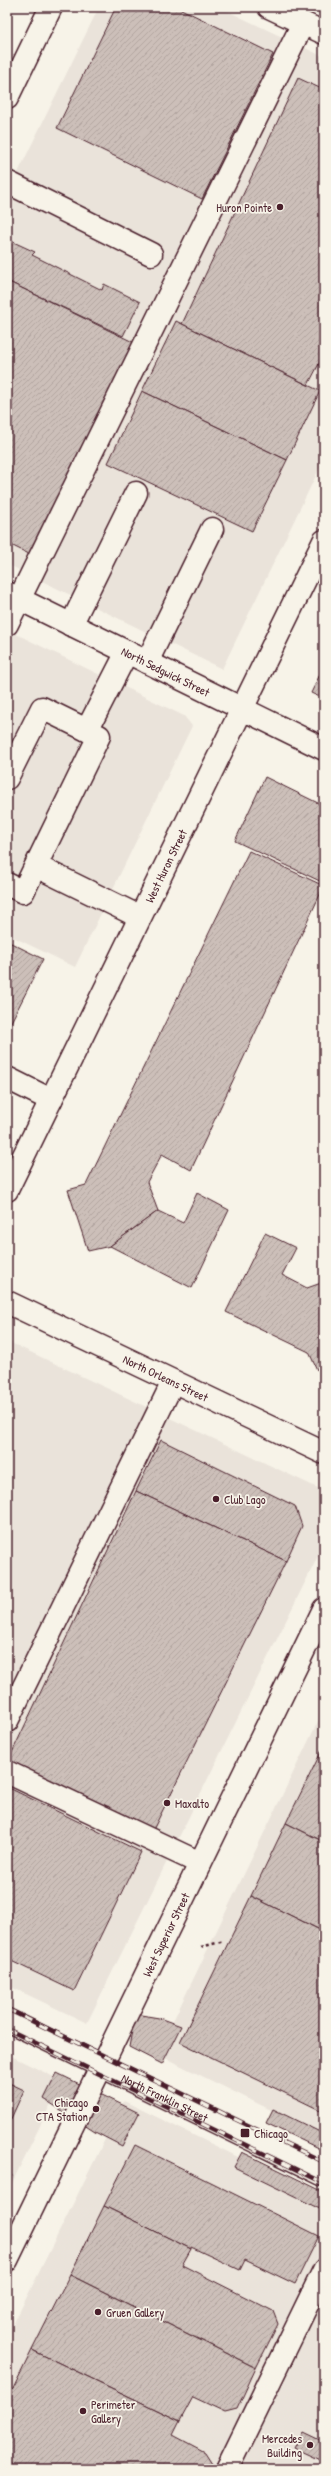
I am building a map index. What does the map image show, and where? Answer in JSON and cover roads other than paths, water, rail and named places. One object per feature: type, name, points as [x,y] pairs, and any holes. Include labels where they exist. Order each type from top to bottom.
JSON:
[{"type":"street","points":[[7,98],[51,7]]},
{"type":"street","points":[[269,7],[324,34]]},
{"type":"street","points":[[7,624],[13,596],[303,23]]},
{"type":"street","points":[[7,182],[151,254]]},
{"type":"street","points":[[71,625],[136,493]]},
{"type":"street","points":[[147,662],[212,530]]},
{"type":"street","name":"West Huron Street","points":[[7,1190],[324,541]]},
{"type":"street","name":"North Sedgwick Street","points":[[13,596],[324,749]]},
{"type":"street","points":[[87,730],[127,652]]},
{"type":"street","points":[[7,778],[42,708],[99,736],[23,892],[7,884]]},
{"type":"street","points":[[36,866],[140,917]]},
{"type":"street","points":[[7,1078],[51,1100]]},
{"type":"street","name":"North Orleans Street","points":[[7,1302],[324,1453]]},
{"type":"street","points":[[7,1721],[173,1382]]},
{"type":"street","name":"West Superior Street","points":[[7,2260],[324,1609]]},
{"type":"street","points":[[7,1772],[200,1864]]},
{"type":"street","name":"North Franklin Street","points":[[7,2020],[324,2176]]},
{"type":"street","points":[[228,2469],[324,2270]]},
{"type":"railway","points":[[7,2009],[324,2162]]},
{"type":"railway","points":[[7,2029],[324,2183]]},
{"type":"place","name":"Huron Pointe","points":[[280,207]]},
{"type":"place","name":"Club Lago","points":[[216,1499]]},
{"type":"place","name":"Maxalto","points":[[167,1803]]},
{"type":"place","name":"Chicago CTA Station","points":[[96,2109]]},
{"type":"place","name":"Chicago","points":[[245,2133]]},
{"type":"place","name":"Gruen Gallery","points":[[98,2312]]},
{"type":"place","name":"Perimeter Gallery","points":[[83,2411]]},
{"type":"place","name":"Mercedes Building","points":[[310,2445]]}]
